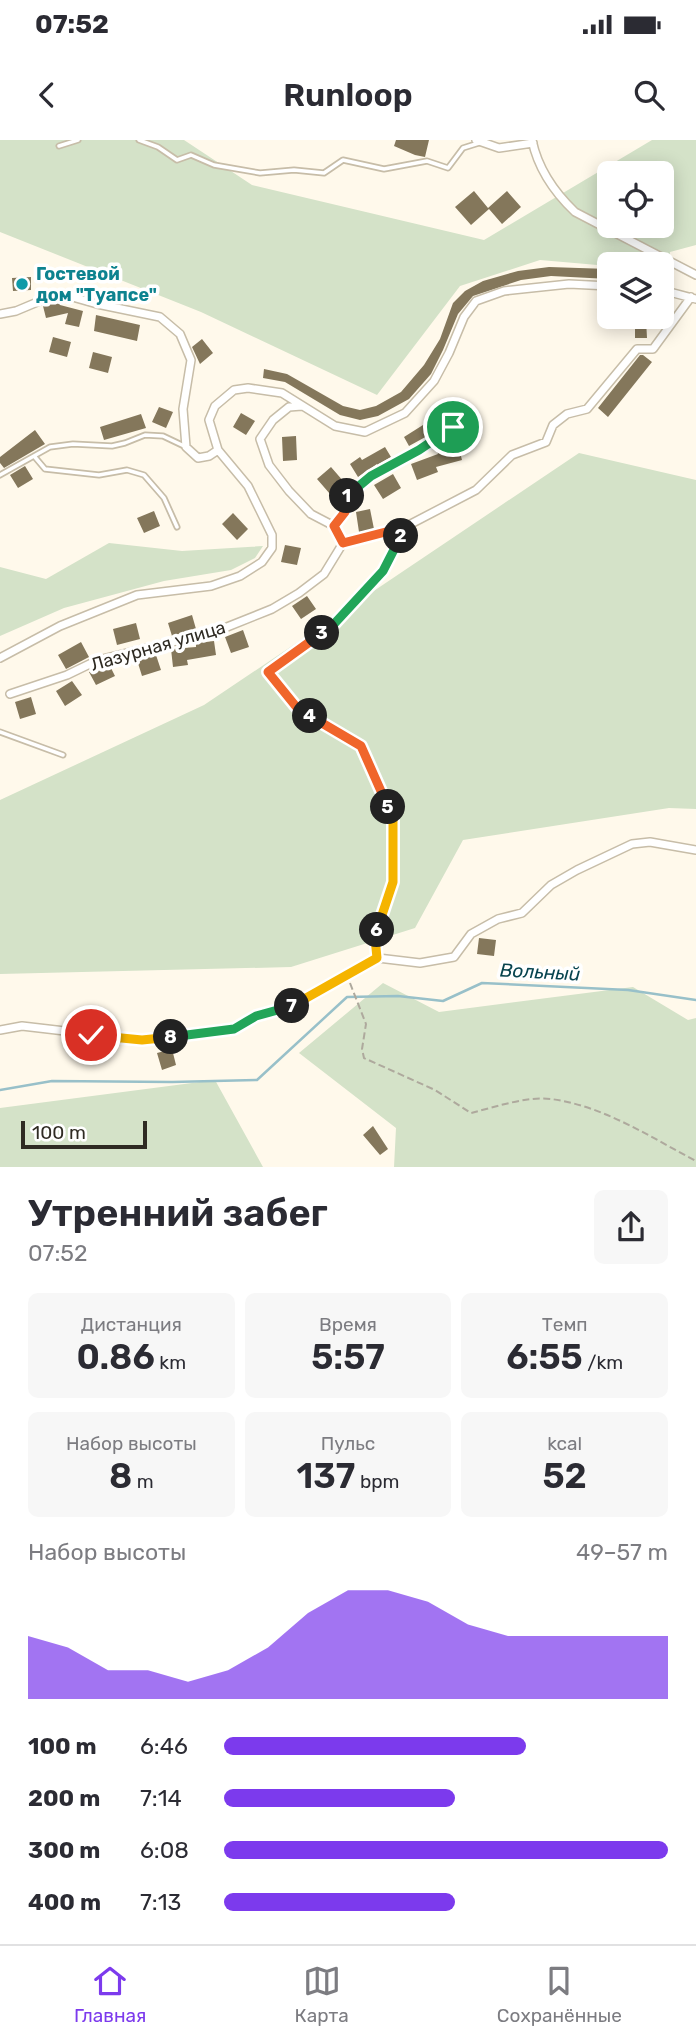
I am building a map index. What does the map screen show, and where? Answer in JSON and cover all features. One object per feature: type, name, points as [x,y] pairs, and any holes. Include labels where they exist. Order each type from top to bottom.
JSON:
[{"type":"street","points":[[478,141],[499,148],[533,142],[537,159],[549,183],[575,212],[696,275]]},
{"type":"street","points":[[0,658],[60,626],[137,595],[211,586],[240,576],[262,562],[272,548],[272,535],[248,486],[218,450],[209,420],[215,406],[234,390],[248,388],[282,393],[335,426],[365,432],[405,413],[433,381],[449,353],[464,317],[475,301],[504,290],[569,284],[597,285]]},
{"type":"street","points":[[304,406],[289,407],[274,420],[260,439],[269,465],[289,491],[311,514],[334,526],[343,543],[405,527],[476,490],[512,455],[546,442],[553,425],[567,414],[587,409],[637,349],[653,349],[694,298],[674,293]]},
{"type":"street","points":[[0,314],[62,294],[160,317],[180,334],[191,360],[183,408],[186,447],[198,458],[209,456],[218,450]]},
{"type":"street","points":[[334,526],[345,512],[346,497],[371,476],[461,424]]},
{"type":"street","name":"Лазурная улица","points":[[10,694],[67,676],[99,660],[217,631],[271,609],[324,574],[343,543]]},
{"type":"street","points":[[0,1030],[22,1026],[142,1040],[234,1029],[256,1016],[296,1005],[377,958],[420,963],[454,957],[471,934],[498,919],[522,914],[551,885],[632,844],[650,842],[696,850]]},
{"type":"lane","points":[[59,146],[78,140]]},
{"type":"lane","points":[[139,140],[158,147],[177,160],[191,155],[215,165],[260,173],[294,170],[324,173],[343,160],[384,169],[427,161],[448,168],[463,148],[478,141]]},
{"type":"lane","points":[[0,475],[50,447],[73,444],[111,446],[145,435],[163,436],[186,447]]},
{"type":"lane","points":[[34,456],[45,470],[99,475],[127,470],[144,475],[164,498],[177,527]]},
{"type":"lane","points":[[0,732],[63,755]]},
{"type":"path","points":[[377,958],[375,938],[393,882],[393,818],[361,746],[298,709],[268,672],[334,624],[383,571],[405,527]]},
{"type":"path","points":[[346,976],[366,1024],[362,1049],[364,1058],[435,1090],[471,1113],[510,1103],[549,1099],[597,1110],[696,1161]]},
{"type":"green space","points":[[0,140],[184,140],[252,185],[484,240],[597,173],[597,238],[674,238],[674,161],[617,161],[652,140],[696,140],[696,245],[670,252],[597,252],[597,265],[540,260],[460,286],[377,395],[201,312],[0,232]]},
{"type":"green space","points":[[579,453],[696,480],[696,809],[669,808],[463,840],[415,928],[291,967],[0,974],[0,800],[204,705]]},
{"type":"green space","points":[[109,543],[182,551],[263,546],[255,558],[231,570],[164,581],[64,608],[0,636],[0,567],[46,579]]},
{"type":"green space","points":[[383,983],[439,1012],[633,987],[688,1020],[696,1018],[696,1167],[394,1167],[396,1128],[299,1053]]},
{"type":"green space","points":[[215,1080],[263,1167],[0,1167],[0,1108]]},
{"type":"building","points":[[396,140],[429,140],[425,157],[394,146]]},
{"type":"building","points":[[474,191],[488,208],[507,191],[521,207],[502,224],[489,209],[471,225],[455,207]]},
{"type":"building","points":[[549,267],[597,269],[597,278],[551,276],[521,280],[473,296],[458,314],[431,374],[409,399],[378,416],[360,420],[340,415],[285,382],[263,378],[264,369],[287,374],[343,406],[360,410],[376,406],[401,392],[424,365],[440,339],[453,303],[465,291],[483,281],[518,271]]},
{"type":"building","name":"Гостевой дом \"Туапсе\"","points":[[31,277],[31,290],[13,291],[12,278]]},
{"type":"building","points":[[59,301],[60,305],[83,311],[79,327],[65,324],[68,313],[46,318],[43,306]]},
{"type":"building","points":[[96,315],[140,325],[137,341],[94,331]]},
{"type":"building","points":[[635,329],[647,329],[647,338],[635,338]]},
{"type":"building","points":[[53,337],[71,342],[67,357],[49,352]]},
{"type":"building","points":[[202,339],[213,353],[200,364],[192,347]]},
{"type":"building","points":[[93,352],[112,357],[108,373],[89,368]]},
{"type":"building","points":[[640,355],[652,362],[608,417],[598,408]]},
{"type":"building","points":[[159,407],[173,412],[166,428],[152,422]]},
{"type":"building","points":[[241,413],[255,421],[246,435],[233,427]]},
{"type":"building","points":[[141,414],[146,428],[104,440],[100,427]]},
{"type":"building","points":[[423,425],[429,435],[409,446],[404,437]]},
{"type":"building","points":[[35,430],[45,444],[4,468],[0,457]]},
{"type":"building","points":[[296,436],[297,460],[283,461],[282,437]]},
{"type":"building","points":[[457,441],[462,460],[436,467],[438,472],[417,480],[411,464],[438,454],[436,447]]},
{"type":"building","points":[[385,447],[391,457],[358,477],[350,464]]},
{"type":"building","points":[[25,466],[33,479],[18,488],[10,475]]},
{"type":"building","points":[[331,467],[344,482],[330,494],[317,479]]},
{"type":"building","points":[[393,474],[401,488],[383,499],[374,485]]},
{"type":"building","points":[[370,509],[374,529],[359,532],[356,512]]},
{"type":"building","points":[[154,511],[160,526],[144,533],[137,518]]},
{"type":"building","points":[[233,513],[248,529],[237,540],[222,524]]},
{"type":"building","points":[[285,545],[301,548],[297,565],[281,562]]},
{"type":"building","points":[[307,596],[316,609],[301,619],[292,606]]},
{"type":"building","points":[[192,615],[196,629],[172,636],[168,623]]},
{"type":"building","points":[[136,623],[140,639],[117,645],[113,629]]},
{"type":"building","points":[[243,630],[249,647],[231,653],[225,637]]},
{"type":"building","points":[[214,641],[216,655],[187,660],[188,665],[173,667],[171,649],[196,647],[196,643]]},
{"type":"building","points":[[81,642],[89,657],[66,669],[58,655]]},
{"type":"building","points":[[156,655],[161,670],[142,676],[137,660]]},
{"type":"building","points":[[109,664],[115,676],[96,685],[89,672]]},
{"type":"building","points":[[72,681],[82,695],[65,706],[56,691]]},
{"type":"building","points":[[31,697],[36,714],[20,719],[15,702]]},
{"type":"building","points":[[479,938],[496,940],[494,956],[477,954]]},
{"type":"building","points":[[172,1049],[176,1065],[162,1070],[157,1053]]},
{"type":"building","points":[[373,1126],[388,1149],[380,1155],[363,1135]]},
{"type":"waterway","name":"Вольный","points":[[0,1090],[52,1081],[257,1080],[347,997],[398,996],[443,1001],[482,983],[628,990],[696,1000]]},
{"type":"place","name":"Гостевой дом \"Туапсе\"","points":[[22,284]]},
{"type":"route","points":[[91,1035],[142,1040],[234,1029],[256,1016],[296,1005],[377,958],[375,938],[393,882],[393,818],[361,746],[298,709],[268,672],[334,624],[383,571],[405,527],[343,543],[334,526],[345,512],[346,497],[371,476],[419,450],[453,427]]}]
